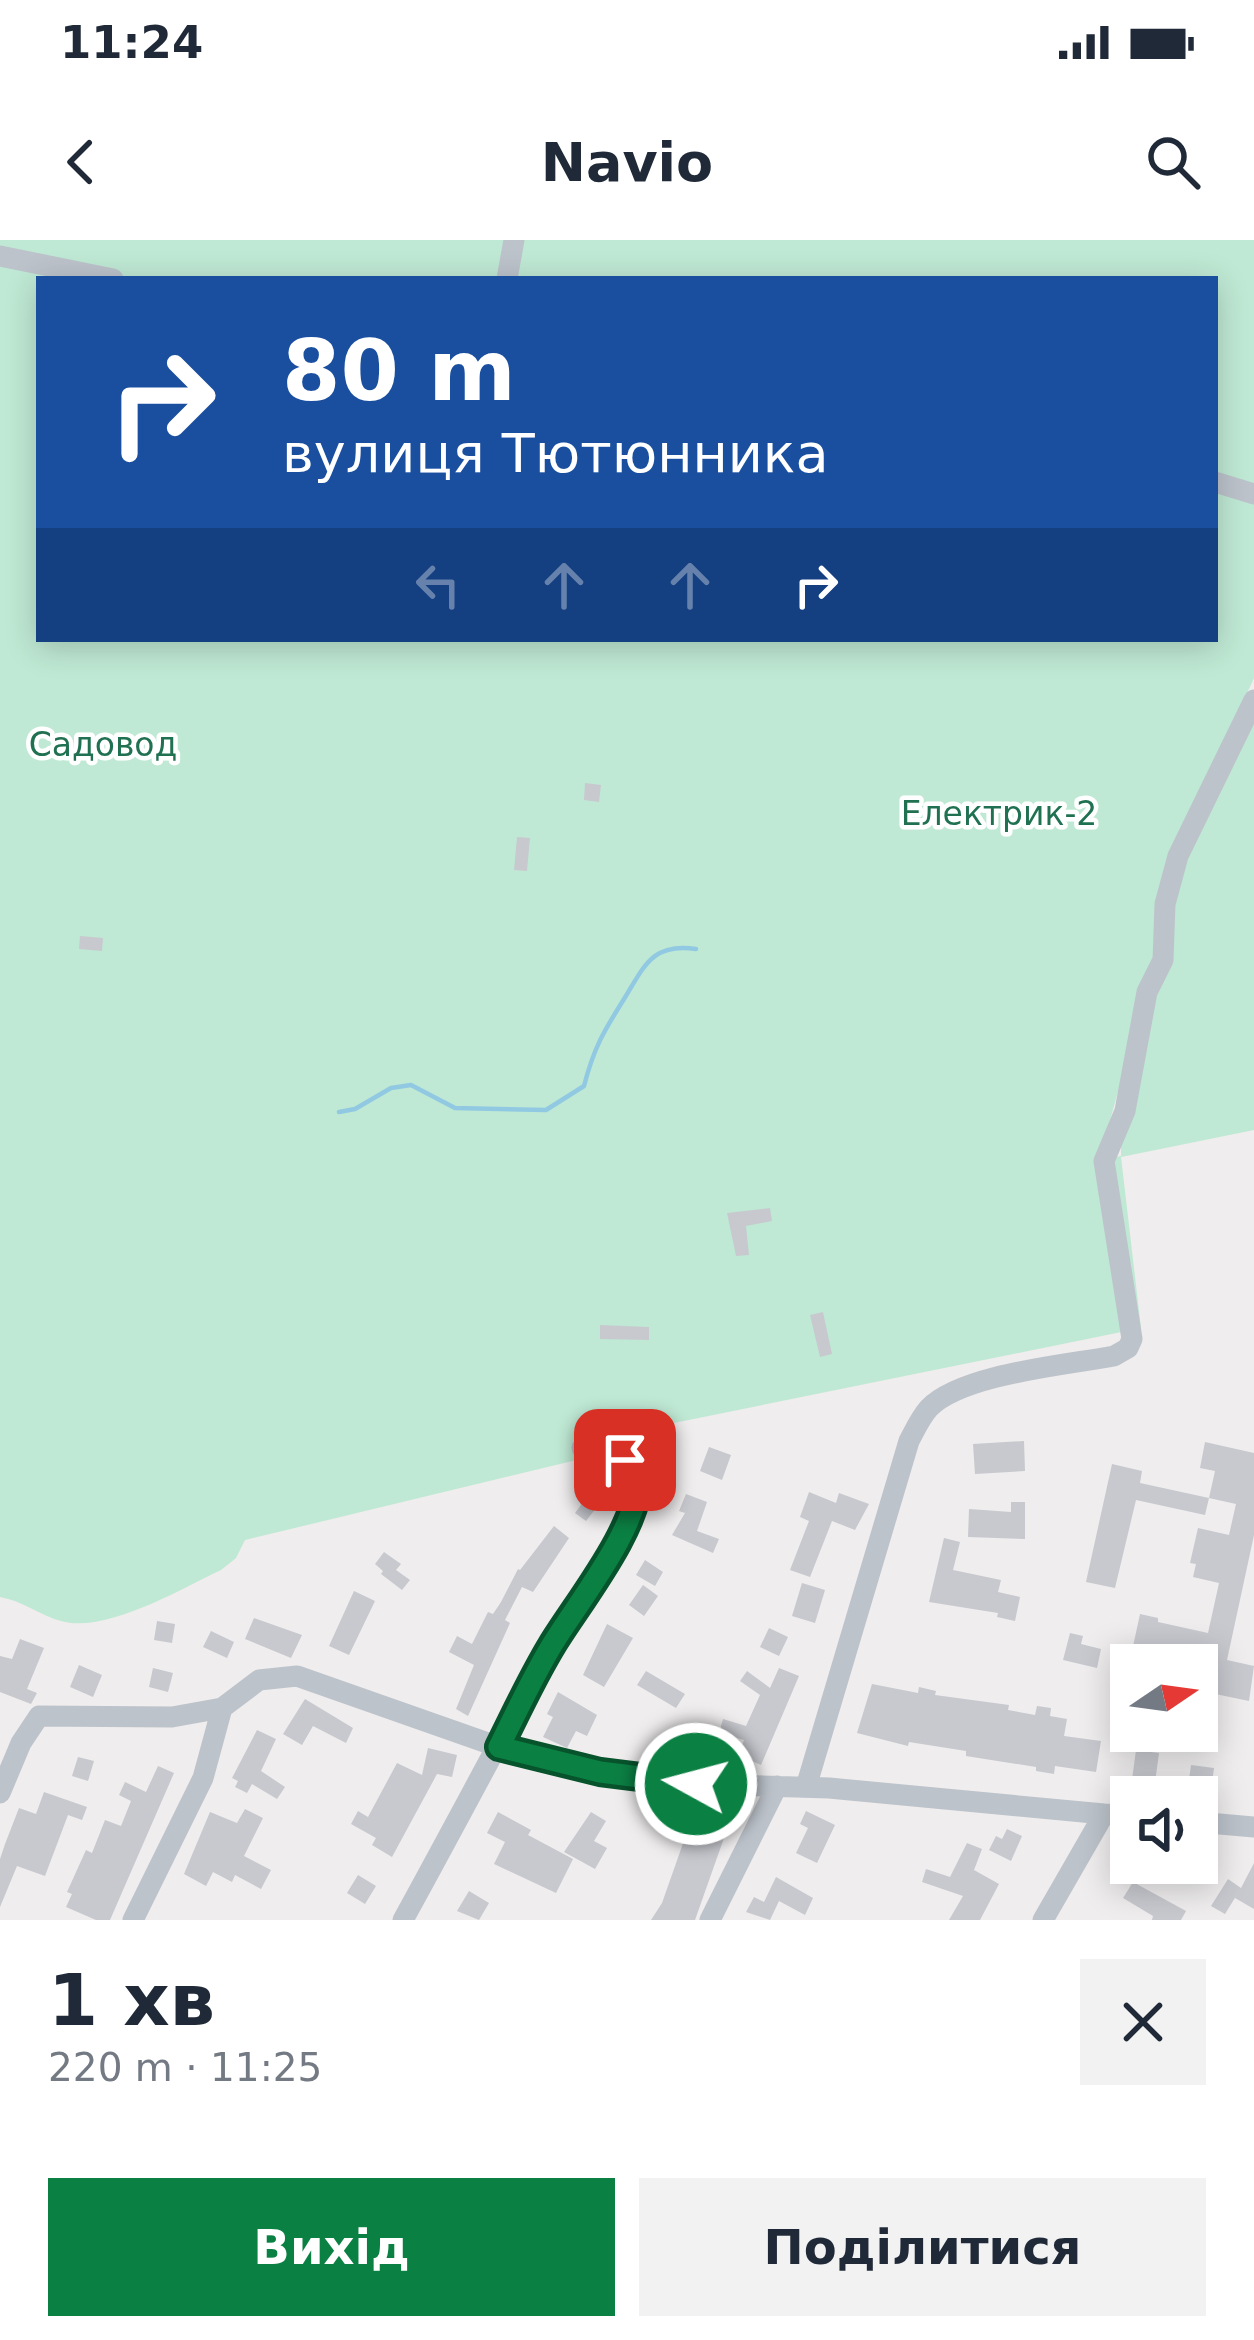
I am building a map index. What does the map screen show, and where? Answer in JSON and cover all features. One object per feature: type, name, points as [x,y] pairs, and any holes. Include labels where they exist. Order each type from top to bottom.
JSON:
[{"type":"street","points":[[508,276],[514,240]]},
{"type":"street","points":[[0,256],[98,276]]},
{"type":"street","points":[[1218,483],[1254,494]]},
{"type":"street","points":[[806,1786],[909,1441],[931,1406],[960,1390],[1114,1356],[1128,1348],[1132,1339],[1104,1161],[1125,1111],[1147,992],[1163,960],[1165,904],[1178,856],[1254,700]]},
{"type":"street","points":[[403,1920],[550,1648],[594,1583],[635,1504],[638,1478],[631,1466],[607,1450],[582,1448]]},
{"type":"street","points":[[0,1792],[10,1743],[44,1715],[172,1717],[222,1708],[259,1680],[297,1676],[499,1747],[600,1772],[696,1784],[806,1786],[1110,1814]]},
{"type":"street","points":[[133,1920],[203,1778],[222,1708]]},
{"type":"street","points":[[710,1920],[776,1786]]},
{"type":"street","points":[[1043,1920],[1104,1814]]},
{"type":"street","points":[[1218,1824],[1254,1827]]},
{"type":"green space","points":[[0,240],[1254,240],[1254,484],[1218,474],[1218,276],[122,276],[0,249]]},
{"type":"green space","points":[[0,262],[68,276],[36,276],[36,642],[1218,642],[1218,490],[1254,500],[1254,678],[1201,793],[1099,1160],[1121,1156],[1121,1138],[1154,996],[1171,962],[1172,905],[1183,860],[1254,713],[1254,1130],[1121,1157],[1141,1328],[659,1426],[664,1463],[633,1466],[585,1458],[245,1540],[236,1558],[221,1570],[142,1608],[99,1621],[61,1621],[0,1597]]},
{"type":"building","points":[[585,783],[601,785],[599,802],[584,800]]},
{"type":"building","points":[[517,837],[530,838],[527,871],[514,870]]},
{"type":"building","points":[[80,936],[103,938],[102,951],[79,949]]},
{"type":"building","points":[[770,1208],[772,1221],[746,1226],[749,1255],[736,1256],[727,1213]]},
{"type":"building","points":[[823,1312],[832,1354],[820,1357],[810,1315]]},
{"type":"building","points":[[600,1325],[649,1327],[649,1340],[600,1339]]},
{"type":"building","points":[[1024,1441],[1025,1471],[975,1474],[973,1444]]},
{"type":"building","points":[[1205,1442],[1254,1453],[1254,1535],[1227,1660],[1254,1666],[1249,1701],[1218,1695],[1218,1644],[1134,1644],[1140,1614],[1208,1633],[1219,1583],[1193,1577],[1196,1564],[1190,1563],[1198,1528],[1229,1535],[1236,1504],[1209,1498],[1215,1471],[1200,1468]]},
{"type":"building","points":[[709,1447],[731,1455],[722,1480],[700,1471]]},
{"type":"building","points":[[1112,1464],[1142,1471],[1140,1483],[1209,1498],[1205,1515],[1136,1500],[1115,1588],[1086,1582]]},
{"type":"building","points":[[592,1490],[603,1499],[586,1521],[575,1513]]},
{"type":"building","points":[[809,1492],[836,1503],[839,1493],[869,1504],[855,1530],[832,1521],[810,1577],[790,1570],[809,1521],[800,1517]]},
{"type":"building","points":[[686,1494],[707,1502],[697,1531],[719,1539],[713,1553],[672,1535],[685,1513],[679,1511]]},
{"type":"building","points":[[1011,1502],[1025,1502],[1025,1539],[968,1537],[969,1509],[1011,1512]]},
{"type":"building","points":[[554,1526],[569,1538],[533,1592],[522,1587],[468,1716],[456,1709],[474,1665],[449,1652],[457,1636],[472,1644],[488,1612],[493,1614],[518,1569]]},
{"type":"building","points":[[944,1538],[960,1542],[953,1570],[1001,1580],[998,1592],[1020,1597],[1015,1621],[997,1617],[998,1613],[929,1602]]},
{"type":"building","points":[[384,1552],[401,1564],[396,1570],[410,1580],[402,1590],[375,1564]]},
{"type":"building","points":[[645,1560],[663,1572],[655,1586],[636,1575]]},
{"type":"building","points":[[802,1583],[825,1590],[815,1623],[792,1616]]},
{"type":"building","points":[[643,1585],[658,1596],[644,1616],[629,1605]]},
{"type":"building","points":[[354,1591],[375,1601],[349,1655],[329,1646]]},
{"type":"building","points":[[254,1618],[302,1635],[291,1658],[245,1639]]},
{"type":"building","points":[[157,1621],[175,1624],[172,1643],[154,1640]]},
{"type":"building","points":[[607,1624],[633,1638],[604,1687],[583,1675]]},
{"type":"building","points":[[769,1628],[788,1637],[779,1656],[760,1647]]},
{"type":"building","points":[[211,1631],[234,1642],[227,1658],[203,1647]]},
{"type":"building","points":[[1070,1633],[1083,1636],[1081,1644],[1101,1649],[1097,1668],[1063,1660]]},
{"type":"building","points":[[20,1639],[44,1648],[27,1689],[37,1693],[31,1704],[0,1692],[0,1656],[12,1659]]},
{"type":"building","points":[[79,1665],[102,1675],[93,1697],[70,1687]]},
{"type":"building","points":[[153,1668],[173,1673],[168,1692],[149,1687]]},
{"type":"building","points":[[779,1668],[799,1676],[761,1765],[738,1755],[744,1740],[719,1733],[723,1719],[746,1726],[760,1695],[740,1681],[747,1671],[770,1688]]},
{"type":"building","points":[[646,1671],[685,1694],[676,1708],[637,1685]]},
{"type":"building","points":[[872,1684],[918,1693],[919,1687],[936,1691],[935,1695],[1009,1705],[1008,1710],[1035,1715],[1037,1706],[1051,1708],[1050,1716],[1067,1719],[1064,1736],[1101,1741],[1096,1772],[1055,1766],[1054,1774],[966,1756],[966,1751],[909,1742],[908,1746],[857,1733]]},
{"type":"building","points":[[558,1692],[597,1715],[587,1736],[576,1731],[567,1748],[543,1737]]},
{"type":"building","points":[[305,1699],[353,1728],[346,1743],[313,1726],[302,1745],[283,1734]]},
{"type":"building","points":[[691,1727],[710,1736],[703,1752],[684,1743]]},
{"type":"building","points":[[257,1730],[276,1739],[261,1771],[285,1787],[277,1799],[252,1784],[247,1793],[235,1787],[238,1781],[232,1778]]},
{"type":"building","points":[[428,1748],[457,1755],[452,1777],[437,1774],[392,1857],[372,1845],[376,1838],[351,1824],[358,1811],[368,1817],[397,1763],[422,1775]]},
{"type":"building","points":[[1136,1752],[1159,1753],[1156,1776],[1133,1776]]},
{"type":"building","points":[[78,1757],[94,1761],[88,1781],[72,1776]]},
{"type":"building","points":[[1191,1765],[1214,1768],[1213,1776],[1190,1776]]},
{"type":"building","points":[[158,1766],[174,1773],[110,1920],[96,1920],[66,1907],[72,1894],[67,1892],[86,1850],[92,1853],[105,1820],[121,1826],[131,1801],[119,1795],[125,1782],[146,1792]]},
{"type":"building","points":[[44,1792],[87,1807],[82,1820],[68,1815],[45,1876],[17,1866],[0,1907],[0,1859],[5,1844],[19,1808],[36,1814]]},
{"type":"building","points":[[245,1809],[263,1818],[244,1856],[271,1870],[261,1889],[235,1875],[232,1882],[213,1872],[206,1886],[184,1874],[210,1812],[237,1823]]},
{"type":"building","points":[[806,1811],[835,1825],[817,1863],[796,1853],[808,1828],[800,1824]]},
{"type":"building","points":[[498,1812],[573,1859],[556,1893],[494,1864],[505,1842],[487,1833]]},
{"type":"building","points":[[591,1812],[606,1821],[594,1841],[607,1848],[595,1869],[564,1852]]},
{"type":"building","points":[[685,1813],[708,1822],[712,1813],[730,1821],[695,1920],[651,1920],[662,1903],[687,1832],[679,1829]]},
{"type":"building","points":[[1007,1829],[1022,1836],[1011,1861],[989,1850],[996,1836],[1002,1839]]},
{"type":"building","points":[[967,1843],[982,1849],[974,1870],[999,1884],[980,1920],[949,1920],[963,1896],[922,1882],[926,1869],[950,1877]]},
{"type":"building","points":[[1254,1863],[1254,1909],[1235,1898]]},
{"type":"building","points":[[358,1875],[376,1886],[365,1904],[347,1893]]},
{"type":"building","points":[[776,1877],[813,1898],[805,1915],[779,1901],[770,1920],[746,1912],[754,1897],[764,1902]]},
{"type":"building","points":[[1228,1879],[1241,1888],[1225,1914],[1211,1906]]},
{"type":"building","points":[[1137,1884],[1186,1911],[1181,1920],[1152,1920],[1153,1916],[1123,1898]]},
{"type":"building","points":[[469,1891],[489,1903],[479,1920],[457,1911]]},
{"type":"waterway","points":[[339,1112],[355,1109],[391,1088],[411,1085],[455,1108],[546,1110],[584,1086],[605,1030],[651,959],[669,949],[696,949]]},
{"type":"route","points":[[625,1460],[638,1478],[635,1504],[594,1583],[550,1648],[499,1747],[600,1772],[696,1784]]},
{"type":"park label","name":"Садовод","points":[[103,744]]},
{"type":"park label","name":"Електрик-2","points":[[999,813]]}]
